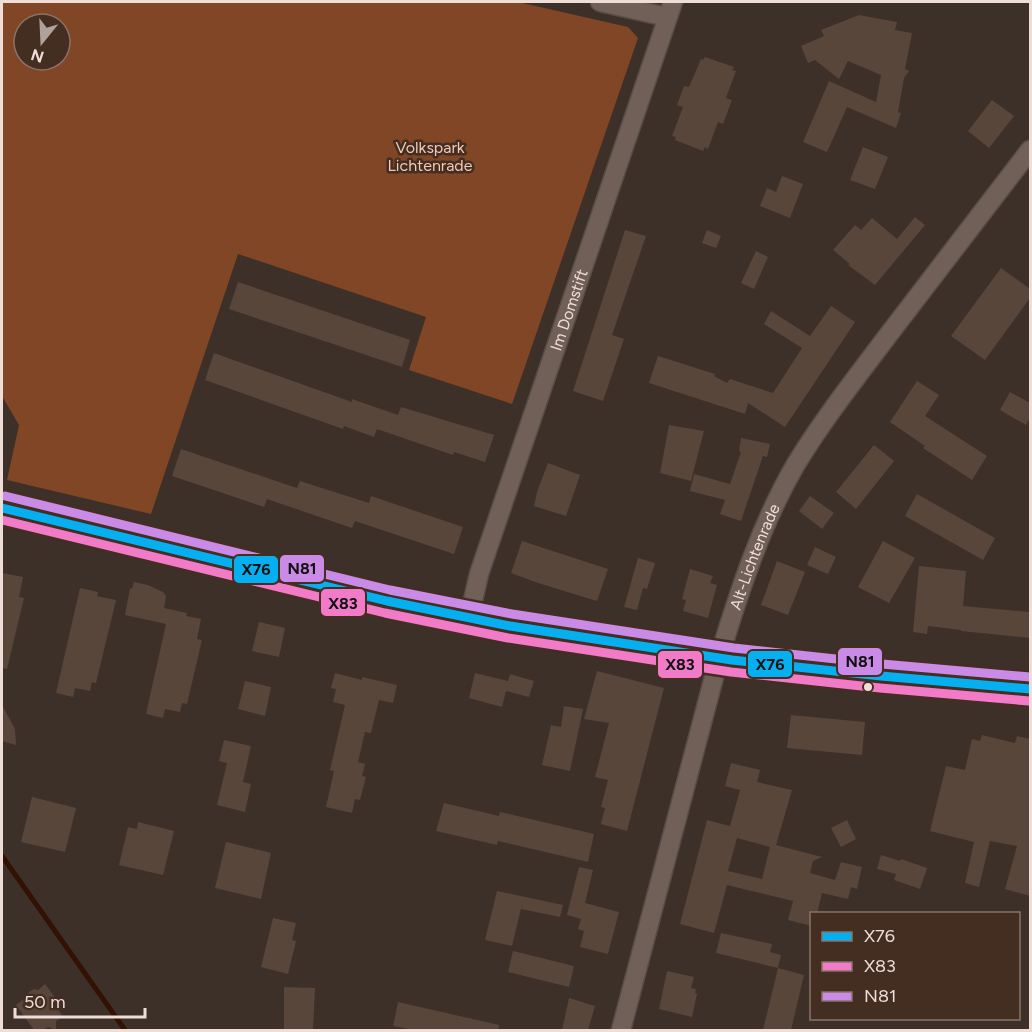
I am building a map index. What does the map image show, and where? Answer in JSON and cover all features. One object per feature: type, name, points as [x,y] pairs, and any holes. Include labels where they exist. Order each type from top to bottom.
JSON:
[{"type":"street","points":[[600,2],[670,9]]},
{"type":"street","name":"Im Domstift","points":[[469,618],[478,576],[670,9]]},
{"type":"street","name":"Alt-Lichtenrade","points":[[621,1030],[718,658],[759,542],[796,465],[845,393],[1030,150]]},
{"type":"street","points":[[2,508],[383,600],[469,618],[718,658],[908,680],[1030,689]]},
{"type":"green space","name":"Volkspark Lichtenrade","points":[[2,2],[518,2],[628,27],[638,38],[512,404],[409,370],[426,317],[238,254],[151,514],[7,480],[19,425],[2,396]]},
{"type":"building","points":[[859,15],[897,22],[895,30],[912,33],[905,69],[909,71],[904,78],[898,112],[901,113],[896,128],[847,107],[827,152],[803,142],[829,81],[876,102],[881,75],[848,61],[839,79],[815,60],[808,63],[801,46],[824,36],[821,30]]},
{"type":"building","points":[[705,57],[734,67],[732,70],[736,71],[726,98],[732,100],[723,124],[718,122],[708,149],[705,147],[703,151],[675,140],[676,137],[672,136],[683,107],[677,105],[684,86],[689,87],[701,59]]},
{"type":"building","points":[[992,100],[1014,116],[989,148],[968,131]]},
{"type":"building","points":[[863,147],[888,157],[875,189],[850,180]]},
{"type":"building","points":[[782,176],[803,184],[790,218],[760,206],[767,188],[776,192]]},
{"type":"building","points":[[915,217],[925,225],[875,285],[848,265],[850,264],[833,250],[855,225],[861,230],[872,218],[897,239]]},
{"type":"building","points":[[625,230],[646,236],[612,335],[624,339],[603,401],[573,391]]},
{"type":"building","points":[[707,230],[721,236],[716,248],[702,243]]},
{"type":"building","points":[[756,251],[768,257],[754,289],[741,283]]},
{"type":"building","points":[[1001,268],[1030,289],[1030,298],[985,360],[951,336]]},
{"type":"building","points":[[238,282],[410,340],[402,367],[229,309]]},
{"type":"building","points":[[831,306],[855,322],[785,427],[748,403],[745,414],[649,383],[658,356],[715,374],[714,376],[727,383],[730,379],[773,393],[802,348],[764,324],[771,311],[810,336]]},
{"type":"building","points":[[214,353],[352,402],[352,399],[398,415],[401,407],[494,435],[485,462],[454,452],[453,455],[377,429],[374,437],[344,426],[343,429],[205,380]]},
{"type":"building","points":[[917,381],[939,395],[925,416],[987,456],[972,480],[923,448],[925,446],[890,422]]},
{"type":"building","points":[[1010,392],[1030,403],[1030,418],[1026,425],[1000,410]]},
{"type":"building","points":[[669,425],[704,431],[691,481],[660,473]]},
{"type":"building","points":[[741,438],[770,444],[767,457],[763,456],[741,521],[720,514],[725,500],[690,491],[694,474],[730,484],[741,452],[739,451]]},
{"type":"building","points":[[874,445],[894,461],[856,509],[836,492]]},
{"type":"building","points":[[181,449],[297,488],[300,481],[369,503],[371,496],[463,527],[454,554],[355,521],[352,528],[267,499],[264,507],[172,476]]},
{"type":"building","points":[[548,463],[580,475],[566,516],[534,506]]},
{"type":"building","points":[[917,494],[995,538],[983,560],[905,516]]},
{"type":"building","points":[[810,496],[834,513],[822,529],[799,511]]},
{"type":"building","points":[[522,541],[608,569],[597,601],[511,573]]},
{"type":"building","points":[[883,541],[915,558],[889,603],[858,587]]},
{"type":"building","points":[[815,547],[836,557],[828,574],[807,565]]},
{"type":"building","points":[[638,558],[655,563],[647,589],[643,588],[637,610],[624,607]]},
{"type":"building","points":[[777,561],[805,572],[788,615],[761,605]]},
{"type":"building","points":[[919,566],[966,571],[963,606],[1030,612],[1030,638],[928,626],[927,634],[913,632]]},
{"type":"building","points":[[690,569],[713,576],[710,583],[717,585],[708,618],[683,611],[686,600],[682,599]]},
{"type":"building","points":[[2,573],[23,577],[19,597],[24,598],[7,669],[2,668]]},
{"type":"building","points":[[134,582],[163,592],[166,596],[164,608],[201,619],[197,639],[202,640],[187,704],[182,703],[180,712],[165,709],[163,718],[146,714],[166,624],[125,615],[130,588],[132,589]]},
{"type":"building","points":[[80,588],[98,592],[97,596],[116,600],[96,683],[92,682],[90,691],[75,688],[73,697],[56,693]]},
{"type":"building","points":[[259,622],[285,628],[279,657],[252,651]]},
{"type":"building","points":[[597,671],[664,688],[627,831],[601,824],[605,808],[601,807],[608,780],[595,777],[609,723],[584,719]]},
{"type":"building","points":[[335,673],[397,685],[393,703],[379,700],[371,733],[365,732],[358,762],[365,764],[362,776],[366,777],[360,800],[355,799],[352,813],[326,807],[334,771],[330,770],[345,705],[333,702],[336,689],[331,688]]},
{"type":"building","points":[[475,673],[508,681],[510,674],[534,681],[529,697],[506,691],[502,707],[469,698]]},
{"type":"building","points":[[245,681],[271,687],[265,716],[238,709]]},
{"type":"building","points":[[2,705],[15,729],[16,745],[2,741]]},
{"type":"building","points":[[564,706],[583,709],[570,771],[542,765],[551,725],[561,727]]},
{"type":"building","points":[[791,715],[865,722],[862,755],[787,748]]},
{"type":"building","points":[[982,735],[1015,743],[1017,736],[1030,739],[1030,896],[1005,889],[1017,846],[990,841],[979,887],[965,883],[974,842],[930,831],[946,766],[965,770],[972,739],[980,741]]},
{"type":"building","points":[[224,740],[251,746],[243,782],[251,784],[245,812],[217,805],[227,763],[219,761]]},
{"type":"building","points":[[731,763],[760,770],[757,782],[792,790],[776,845],[822,857],[813,861],[810,873],[835,880],[841,862],[862,867],[857,889],[851,887],[848,899],[822,893],[817,912],[810,912],[810,926],[788,920],[793,901],[727,885],[714,933],[680,924],[707,820],[730,826],[740,790],[725,786]],"holes":[[[737,838],[770,847],[762,879],[728,871]]]},
{"type":"building","points":[[32,797],[76,808],[65,852],[21,842]]},
{"type":"building","points":[[444,803],[499,816],[500,812],[594,834],[588,862],[498,841],[497,845],[436,831]]},
{"type":"building","points":[[847,820],[856,839],[841,847],[831,828]]},
{"type":"building","points":[[138,822],[174,831],[163,875],[119,865],[128,827],[137,829]]},
{"type":"building","points":[[226,842],[271,853],[261,899],[215,888]]},
{"type":"building","points":[[881,855],[927,868],[920,889],[894,880],[896,874],[877,869]]},
{"type":"building","points":[[579,867],[593,870],[585,903],[619,912],[608,954],[580,947],[584,931],[578,929],[581,919],[567,915]]},
{"type":"building","points":[[497,891],[563,905],[560,917],[521,909],[523,900],[512,946],[485,940]]},
{"type":"building","points":[[273,918],[296,923],[292,940],[296,941],[288,974],[261,967]]},
{"type":"building","points":[[721,933],[772,944],[770,952],[781,955],[778,968],[716,953]]},
{"type":"building","points":[[513,951],[574,966],[569,987],[508,972]]},
{"type":"building","points":[[778,968],[804,975],[791,1030],[763,1030]]},
{"type":"building","points":[[667,971],[694,977],[691,988],[696,989],[697,994],[692,1017],[659,1009]]},
{"type":"building","points":[[45,984],[56,999],[53,1002],[63,1017],[56,1021],[56,1030],[48,1027],[43,1030],[34,1030],[16,1005],[28,996],[29,992],[34,989],[38,990]]},
{"type":"building","points":[[284,987],[315,988],[313,1030],[284,1030]]},
{"type":"building","points":[[569,998],[595,1006],[588,1030],[562,1030]]},
{"type":"building","points":[[398,1002],[499,1025],[498,1030],[414,1030],[393,1026]]},
{"type":"waterway","points":[[2,856],[125,1030]]},
{"type":"transit line","name":"N81","points":[[5,496],[390,590],[512,614],[734,648],[1030,677]]},
{"type":"transit line","name":"X76","points":[[2,508],[387,601],[510,626],[732,660],[1030,689]]},
{"type":"transit line","name":"X83","points":[[2,520],[385,613],[508,638],[731,672],[1029,701]]}]
